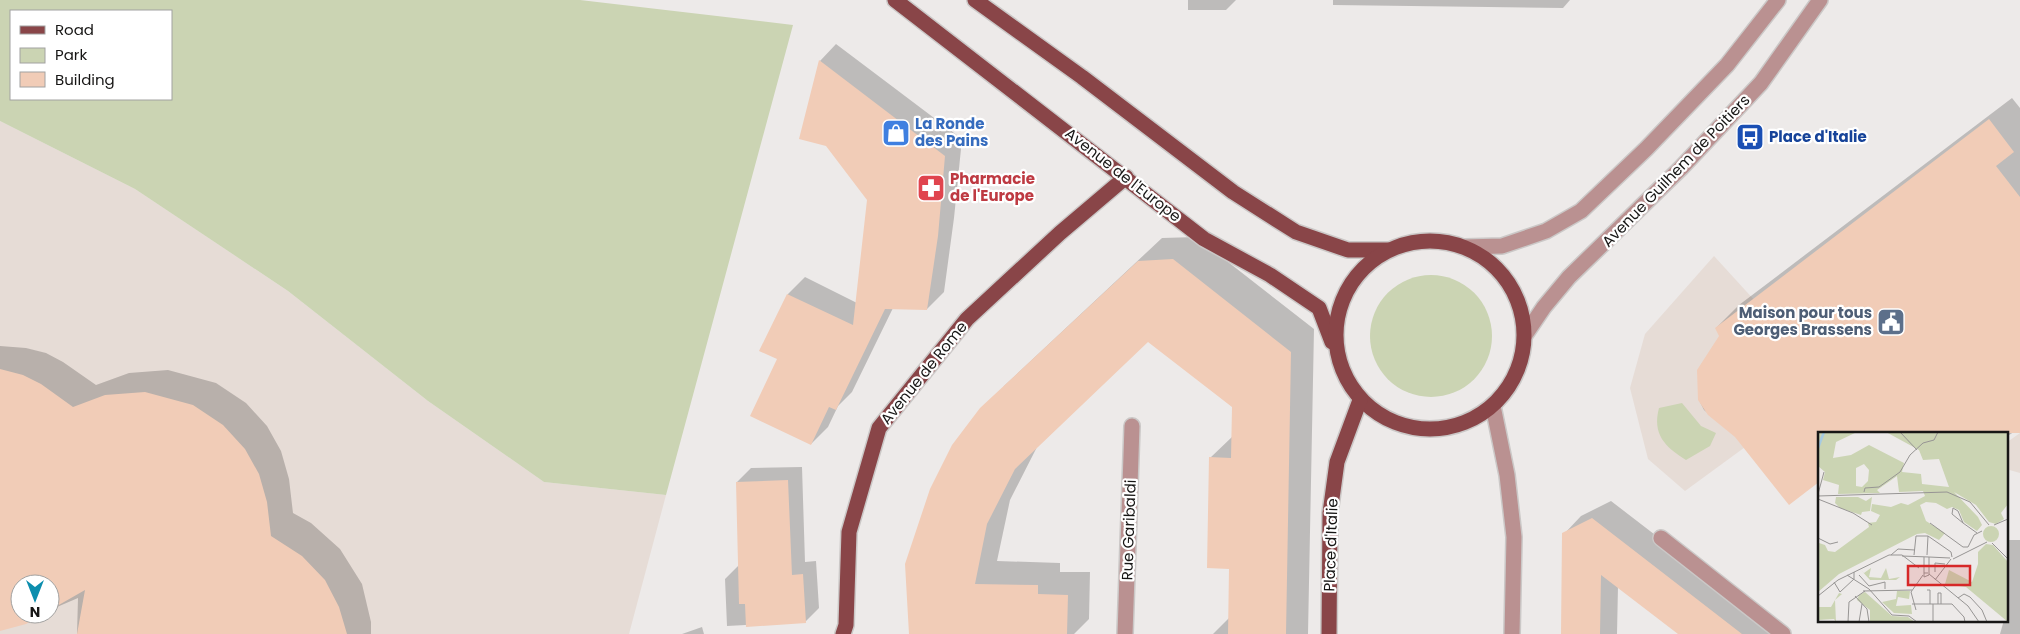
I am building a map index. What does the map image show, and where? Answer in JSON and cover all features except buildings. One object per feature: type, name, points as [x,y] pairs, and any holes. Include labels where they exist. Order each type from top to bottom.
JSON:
[{"type":"main road","name":"Avenue de l'Europe","points":[[895,0],[1204,239],[1270,275],[1319,308],[1337,355]]},
{"type":"main road","points":[[975,0],[1082,76],[1232,192],[1296,232],[1348,250],[1389,250]]},
{"type":"main road","name":"Avenue de Rome","points":[[843,634],[846,625],[849,532],[879,428],[967,320],[1060,233],[1126,177]]},
{"type":"main road","points":[[1425,241],[1445,242],[1465,247],[1484,257],[1501,272],[1514,291],[1522,313],[1525,335],[1522,357],[1516,377],[1493,406],[1474,419],[1448,428],[1420,429],[1393,422],[1375,413],[1360,400],[1345,379],[1337,355],[1335,333],[1338,310],[1346,291],[1358,273],[1372,259],[1389,250],[1406,244],[1425,241]]},
{"type":"main road","name":"Place d'Italie","points":[[1329,634],[1330,513],[1337,462],[1360,400]]},
{"type":"street","points":[[1465,247],[1502,246],[1546,231],[1581,211],[1646,149],[1727,65],[1778,0]]},
{"type":"street","name":"Avenue Guilhem de Poitiers","points":[[1525,335],[1544,307],[1569,277],[1681,168],[1761,83],[1820,0]]},
{"type":"street","points":[[1493,406],[1507,475],[1514,537],[1512,634]]},
{"type":"street","name":"Rue Garibaldi","points":[[1126,634],[1132,426]]},
{"type":"street","points":[[1661,538],[1783,634]]},
{"type":"shaded area","points":[[0,121],[135,189],[288,291],[428,401],[544,482],[666,495],[629,634],[0,634]]},
{"type":"shaded area","points":[[1714,256],[1831,384],[1685,491],[1648,459],[1630,388],[1645,334]]},
{"type":"shaded area","points":[[2020,433],[2020,473],[2008,470],[2008,442]]},
{"type":"green space","points":[[0,0],[580,0],[793,25],[666,495],[544,482],[428,401],[288,291],[135,189],[0,121]]},
{"type":"green space","points":[[1431,275],[1443,276],[1454,280],[1465,285],[1474,293],[1482,302],[1487,313],[1491,324],[1491,348],[1487,359],[1482,370],[1474,379],[1465,387],[1454,392],[1443,396],[1431,397],[1419,396],[1408,392],[1397,387],[1388,379],[1380,370],[1375,359],[1371,348],[1370,336],[1371,324],[1375,313],[1380,302],[1388,293],[1397,285],[1408,280],[1419,276]]},
{"type":"green space","points":[[1682,403],[1701,426],[1716,433],[1710,446],[1686,460],[1666,445],[1657,425],[1659,408]]},
{"type":"place","name":"La Ronde des Pains","points":[[896,133]]},
{"type":"place","name":"Place d'Italie","points":[[1750,137]]},
{"type":"place","name":"Pharmacie de l'Europe","points":[[931,188]]},
{"type":"place","name":"Maison pour tous Georges Brassens","points":[[1891,322]]}]
